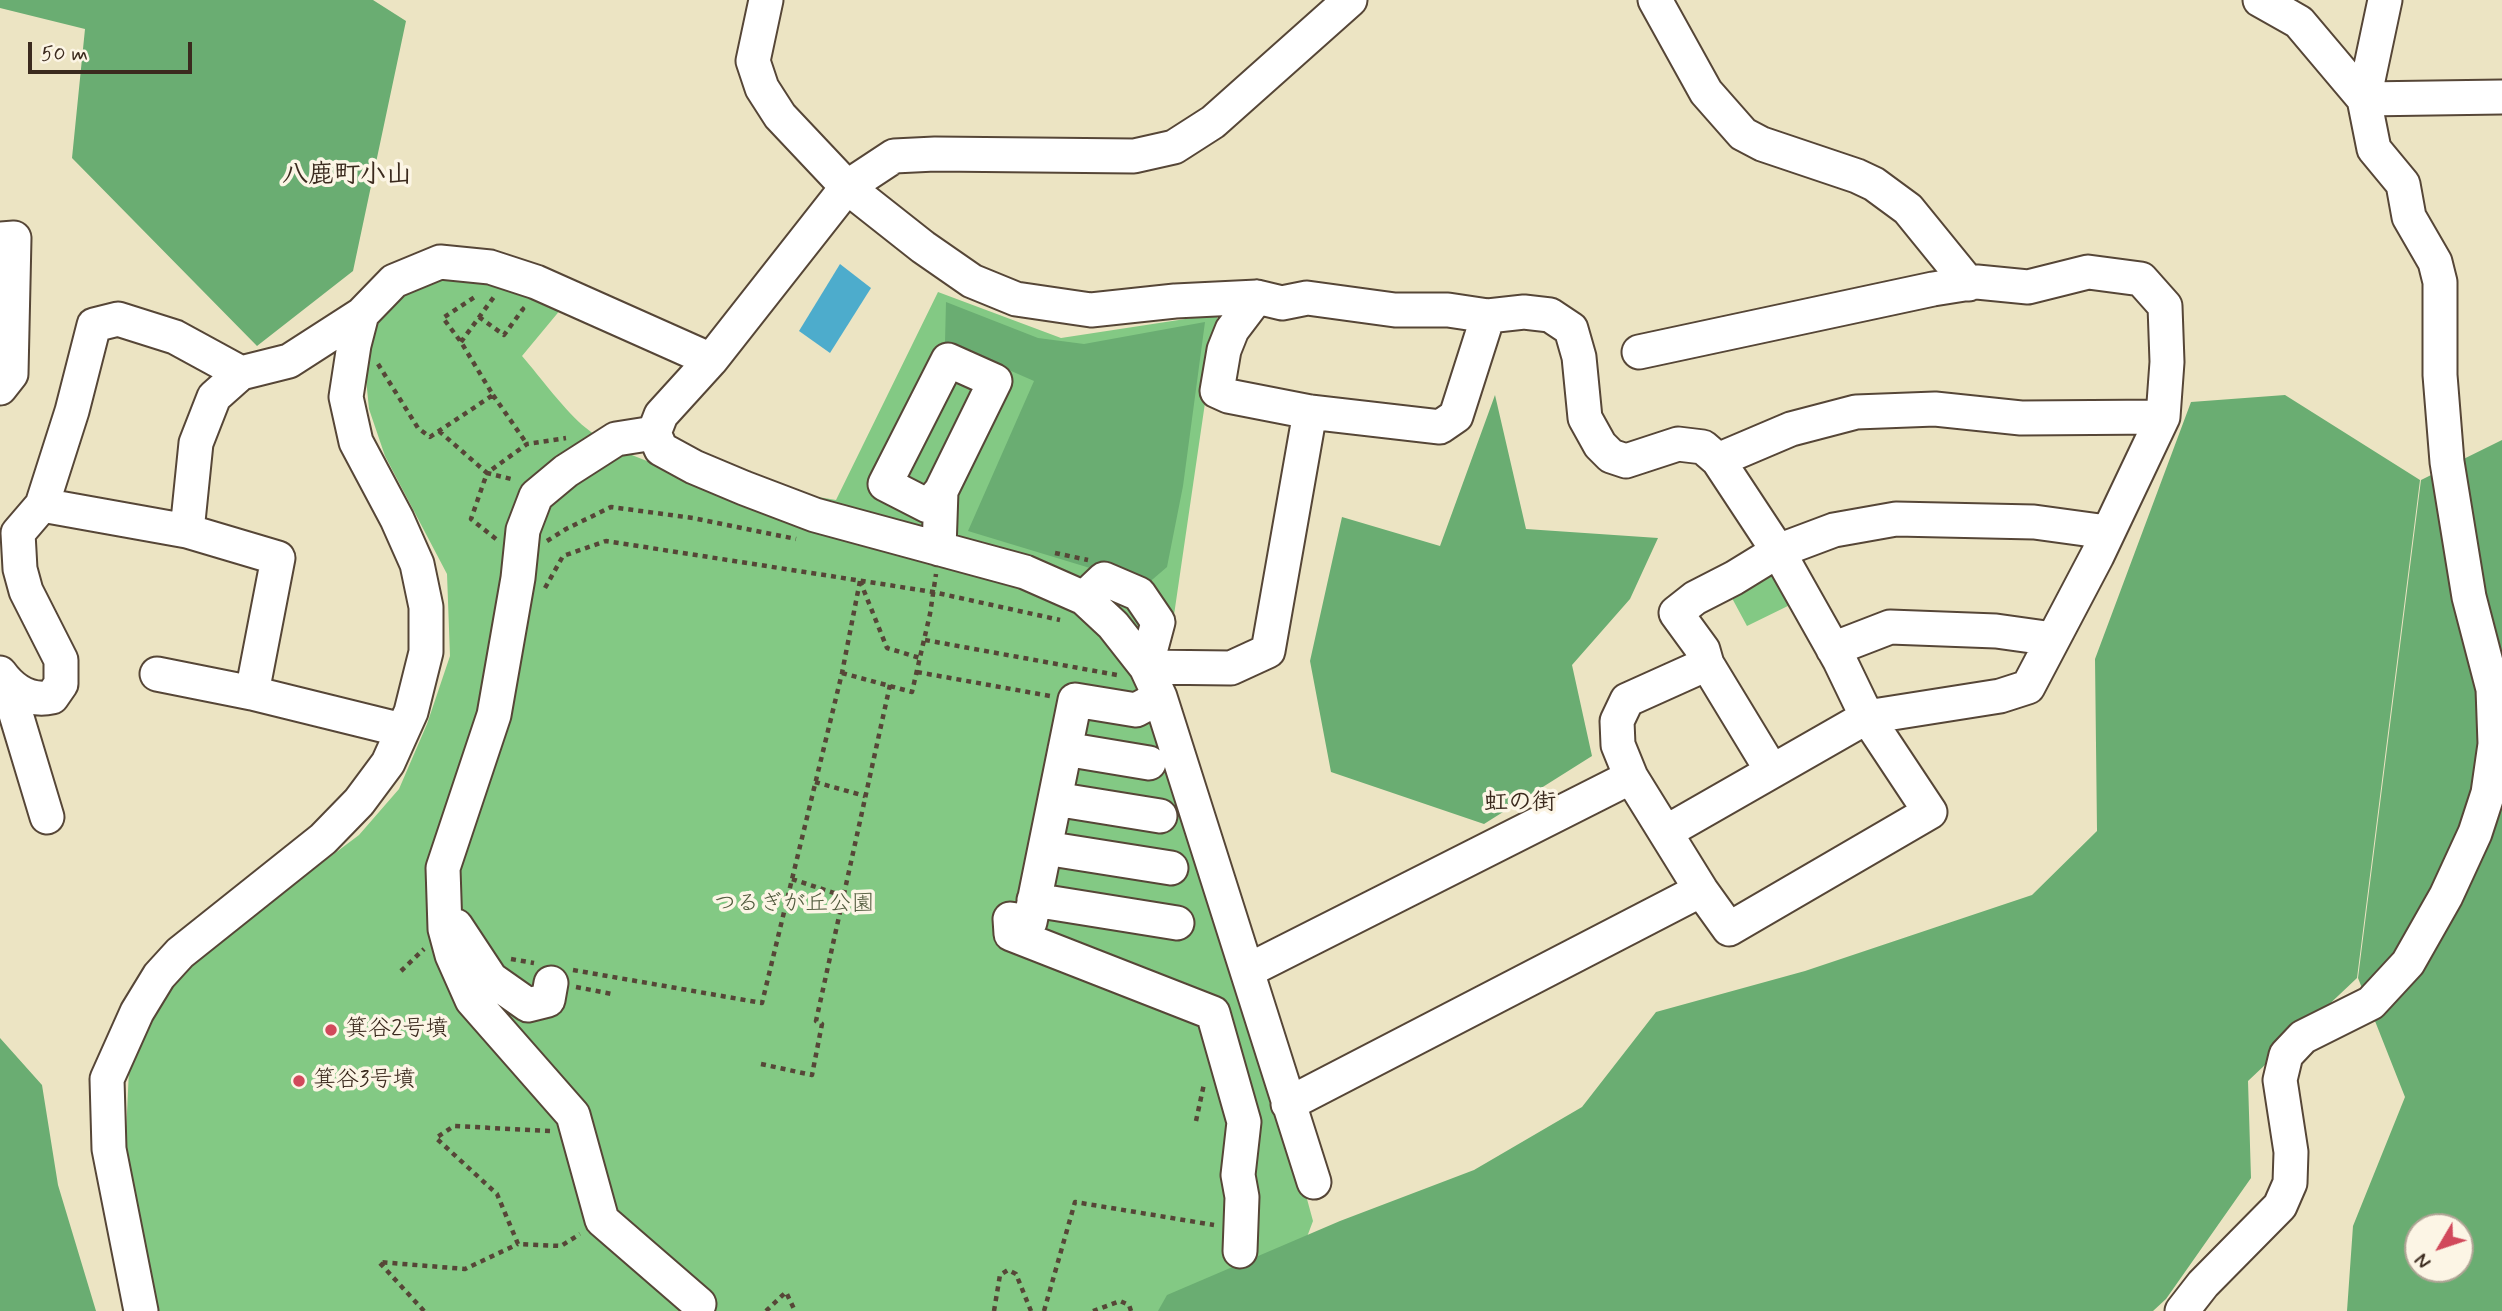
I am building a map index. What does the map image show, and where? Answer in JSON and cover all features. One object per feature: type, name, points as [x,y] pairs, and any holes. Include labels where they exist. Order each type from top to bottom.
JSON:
[{"type":"street","points":[[766,0],[753,61],[762,88],[780,116],[847,187],[923,247],[972,281],[1016,299],[1091,310],[1257,296],[1282,303],[1307,298],[1395,310],[1448,310],[1488,316],[1524,312],[1550,315],[1572,330],[1579,356],[1585,418],[1600,445],[1611,456],[1626,461],[1678,444],[1703,447],[1718,460],[1778,551],[1833,649],[1867,717],[1930,812],[1729,929],[1701,890],[1631,777],[1618,746],[1617,721],[1627,700],[1707,664]]},
{"type":"street","points":[[1314,1182],[1153,682],[1114,625],[1072,609],[1025,572],[815,515],[694,467],[661,449],[654,433],[661,415],[711,360],[847,187],[894,156],[1133,156],[1174,147],[1213,122],[1350,0]]},
{"type":"street","points":[[1655,0],[1706,92],[1743,134],[1762,145],[1874,184],[1908,209],[1969,284]]},
{"type":"street","points":[[2260,0],[2299,22],[2364,99]]},
{"type":"street","points":[[2182,1311],[2203,1284],[2280,1206],[2290,1183],[2291,1152],[2280,1080],[2286,1055],[2303,1037],[2371,1003],[2408,962],[2446,896],[2469,845],[2490,781],[2495,744],[2493,689],[2469,597],[2447,462],[2440,375],[2440,282],[2435,262],[2409,217],[2403,184],[2374,149],[2364,99],[2385,0]]},
{"type":"street","points":[[2364,99],[2502,97]]},
{"type":"street","points":[[0,239],[14,238],[11,374],[0,388]]},
{"type":"street","points":[[187,531],[196,443],[214,397],[241,373],[289,361],[362,314],[394,281],[440,262],[490,267],[536,282],[711,360]]},
{"type":"street","points":[[1639,352],[1933,289],[1977,282],[2028,287],[2088,272],[2141,279],[2165,306],[2163,417],[2097,556],[2028,687],[2000,696],[1867,717],[1666,832]]},
{"type":"street","points":[[1257,296],[1232,330],[1224,350],[1217,391],[1228,396],[1310,412],[1440,427],[1456,416],[1488,316]]},
{"type":"street","points":[[141,1311],[109,1150],[107,1079],[137,1012],[159,976],[180,953],[323,839],[359,802],[388,763],[411,712],[426,652],[426,607],[417,564],[397,519],[356,442],[348,408],[346,397],[362,314]]},
{"type":"street","points":[[3,678],[22,694],[38,701],[52,697],[61,684],[61,660],[26,591],[20,569],[18,533],[42,505],[72,411],[94,325],[118,319],[175,337],[241,373]]},
{"type":"street","points":[[1718,460],[1791,429],[1856,412],[1935,409],[2021,418],[2163,417]]},
{"type":"street","points":[[1241,1240],[1242,1197],[1238,1175],[1244,1122],[1213,1013],[1010,934],[1010,919],[1030,922],[1075,700],[1136,709],[1153,682],[1230,668],[1268,650],[1310,412]]},
{"type":"street","points":[[654,433],[616,439],[566,471],[536,496],[523,530],[494,715],[443,868],[444,929],[472,1000],[573,1115],[602,1220],[699,1304]]},
{"type":"street","points":[[939,549],[941,491]]},
{"type":"street","points":[[42,505],[187,531],[278,558],[251,693]]},
{"type":"street","points":[[1772,771],[1707,664],[1703,650],[1676,613],[1695,598],[1778,551],[1834,530],[1896,519],[2034,522],[2107,531]]},
{"type":"street","points":[[1833,649],[1890,627],[1996,631],[2053,639]]},
{"type":"street","points":[[157,674],[251,693],[402,730]]},
{"type":"street","points":[[3,678],[47,817]]},
{"type":"street","points":[[1065,749],[1149,763]]},
{"type":"street","points":[[1247,971],[1631,777]]},
{"type":"street","points":[[1055,799],[1160,816]]},
{"type":"street","points":[[1045,848],[1171,868]]},
{"type":"street","points":[[1288,1104],[1701,890]]},
{"type":"street","points":[[1034,900],[1177,923]]},
{"type":"street","points":[[444,910],[491,979],[528,1005],[548,1000],[549,971]]},
{"type":"path","points":[[461,342],[494,291],[506,298]]},
{"type":"path","points":[[482,293],[443,318],[527,444],[487,472],[471,519],[489,536],[520,559],[566,529],[611,507],[694,518],[807,541]]},
{"type":"path","points":[[479,317],[504,335],[523,309],[514,303]]},
{"type":"path","points":[[377,363],[418,428],[430,437],[493,395]]},
{"type":"path","points":[[439,431],[487,472]]},
{"type":"path","points":[[539,597],[563,556],[606,541],[933,592],[1072,609]]},
{"type":"path","points":[[842,673],[912,692],[925,640],[939,549]]},
{"type":"path","points":[[860,581],[887,649],[920,658]]},
{"type":"path","points":[[475,953],[549,971],[762,1003],[842,673],[860,581]]},
{"type":"path","points":[[925,640],[1153,682]]},
{"type":"path","points":[[917,671],[1075,700]]},
{"type":"path","points":[[761,1064],[812,1075],[822,1024],[816,1021],[890,685]]},
{"type":"path","points":[[815,782],[865,796]]},
{"type":"path","points":[[792,879],[843,896]]},
{"type":"path","points":[[549,971],[612,994]]},
{"type":"path","points":[[519,1244],[497,1194],[436,1138],[454,1126],[579,1133]]},
{"type":"path","points":[[1044,1311],[1075,1202],[1241,1240]]},
{"type":"path","points":[[424,1311],[379,1262],[465,1269],[519,1244],[561,1246],[602,1220]]},
{"type":"path","points":[[994,1311],[1000,1275],[1008,1270],[1016,1274],[1031,1311]]},
{"type":"path","points":[[766,1311],[786,1292],[795,1311]]},
{"type":"path","points":[[1093,1311],[1119,1301],[1129,1305],[1131,1311]]},
{"type":"green space","points":[[0,0],[373,0],[406,21],[353,271],[257,346],[72,158],[85,29],[0,8]]},
{"type":"green space","name":"つるぎが丘公園","points":[[442,275],[490,275],[566,303],[522,356],[578,421],[611,445],[671,469],[739,484],[836,500],[938,292],[1061,338],[1218,314],[1168,656],[1171,701],[1313,1221],[1279,1311],[157,1311],[125,1157],[129,1069],[144,1029],[167,989],[213,945],[359,835],[399,789],[427,724],[450,656],[447,574],[385,456],[369,409],[364,359],[378,320],[403,294]]},
{"type":"green space","points":[[946,302],[1038,338],[1084,344],[1205,322],[1183,486],[1167,567],[1146,585],[968,531],[1034,381],[945,342]]},
{"type":"green space","points":[[1495,395],[1526,529],[1658,538],[1630,599],[1572,665],[1592,756],[1484,824],[1331,772],[1310,661],[1342,517],[1440,546]]},
{"type":"green space","points":[[2285,395],[2420,480],[2357,978],[2248,1081],[2251,1178],[2166,1299],[2153,1311],[1158,1311],[1167,1295],[1340,1221],[1474,1170],[1582,1107],[1656,1012],[1805,971],[2032,895],[2097,831],[2095,659],[2191,402]]},
{"type":"green space","points":[[2502,440],[2502,1311],[2347,1311],[2353,1226],[2405,1097],[2358,978],[2421,480]]},
{"type":"green space","points":[[1774,564],[1794,603],[1747,626],[1726,587]]},
{"type":"green space","points":[[0,1038],[42,1085],[58,1185],[96,1311],[0,1311]]},
{"type":"water","points":[[840,264],[871,288],[830,353],[799,331]]},
{"type":"place","name":"箕谷2号墳","points":[[331,1030]]},
{"type":"place","name":"箕谷3号墳","points":[[299,1081]]},
{"type":"district","name":"八鹿町小山","points":[[347,177]]},
{"type":"district","name":"虹の街","points":[[1520,804]]}]
